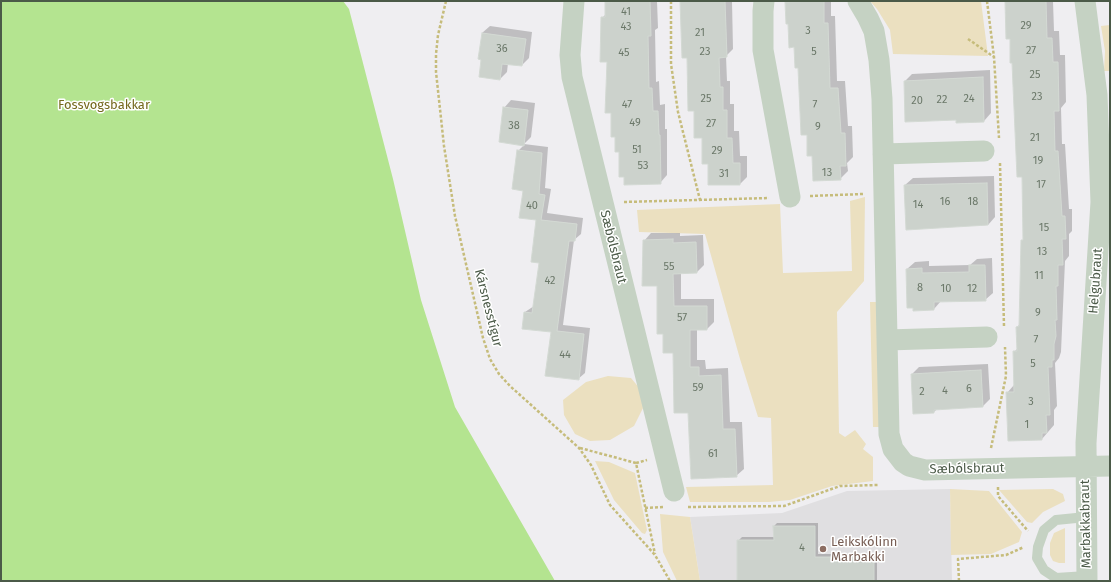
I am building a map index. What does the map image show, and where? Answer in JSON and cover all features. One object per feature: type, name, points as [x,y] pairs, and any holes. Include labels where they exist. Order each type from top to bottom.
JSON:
[{"type":"street","name":"Sæbólsbraut","points":[[574,1],[570,55],[572,77],[675,502]]},
{"type":"street","points":[[764,1],[762,11],[762,50],[790,197]]},
{"type":"street","name":"Sæbólsbraut","points":[[858,1],[868,18],[878,45],[882,99],[890,442],[897,456],[909,466],[925,470],[1110,466]]},
{"type":"street","name":"Helgubraut","points":[[1085,1],[1097,95],[1101,202],[1085,466]]},
{"type":"street","points":[[883,154],[994,151]]},
{"type":"street","points":[[888,340],[999,337]]},
{"type":"street","name":"Marbakkabraut","points":[[1085,466],[1087,579]]},
{"type":"lane","points":[[1086,517],[1056,520],[1044,530],[1039,543],[1037,558],[1044,570],[1056,578],[1087,579]]},
{"type":"path","name":"Kársnesstígur","points":[[446,1],[438,35],[436,54],[436,72],[444,146],[456,216],[483,338],[490,359],[499,374],[579,448],[591,465],[610,505],[655,555],[670,581]]},
{"type":"path","points":[[670,1],[671,64],[678,112],[700,200]]},
{"type":"path","points":[[987,1],[994,57],[994,151],[999,337],[1006,376],[991,451]]},
{"type":"path","points":[[968,39],[994,57]]},
{"type":"path","points":[[602,203],[864,194]]},
{"type":"path","points":[[579,448],[636,463],[655,555]]},
{"type":"path","points":[[998,484],[998,496],[1039,543]]},
{"type":"path","points":[[645,508],[675,502],[784,506],[840,486],[879,485]]},
{"type":"path","points":[[959,581],[958,559],[1006,555],[1025,546],[1033,528]]},
{"type":"shaded area","points":[[1,1],[343,1],[349,9],[393,179],[421,300],[455,407],[555,581],[1,581]]},
{"type":"shaded area","points":[[870,1],[981,1],[988,56],[893,54],[890,30],[877,9]]},
{"type":"shaded area","points":[[1110,25],[1110,71],[1104,71],[1105,51],[1101,26]]},
{"type":"shaded area","points":[[865,197],[864,281],[837,312],[839,433],[845,437],[855,430],[866,444],[863,449],[873,457],[873,481],[832,486],[790,500],[769,502],[690,502],[686,487],[773,485],[771,418],[758,417],[705,234],[639,232],[637,210],[780,204],[783,273],[852,271],[850,201]]},
{"type":"shaded area","points":[[870,302],[877,302],[880,427],[873,427]]},
{"type":"shaded area","points":[[608,376],[631,378],[641,390],[643,408],[634,426],[610,440],[590,441],[575,434],[564,415],[563,400],[586,382]]},
{"type":"shaded area","points":[[595,461],[609,462],[635,473],[647,530],[645,534],[642,533],[614,500]]},
{"type":"shaded area","name":"Leikskólinn Marbakki","points":[[950,489],[952,581],[700,581],[690,517],[782,513],[847,491]]},
{"type":"shaded area","points":[[950,489],[989,491],[1022,532],[1019,542],[991,554],[951,555]]},
{"type":"shaded area","points":[[1053,489],[1063,494],[1065,501],[1043,512],[1032,523],[1027,522],[999,490]]},
{"type":"shaded area","points":[[660,514],[690,517],[700,581],[677,581],[663,552]]},
{"type":"shaded area","points":[[1065,528],[1065,563],[1059,563],[1053,561],[1050,555],[1050,543],[1054,533]]},
{"type":"building","points":[[650,1],[651,36],[648,36],[649,88],[652,88],[653,111],[658,111],[661,184],[624,185],[624,177],[619,177],[619,152],[615,152],[615,137],[611,137],[611,113],[605,113],[607,62],[600,62],[601,17],[605,17],[605,2]]},
{"type":"building","points":[[680,1],[725,1],[727,57],[719,58],[720,87],[723,87],[723,110],[727,110],[727,138],[732,138],[733,163],[740,163],[740,185],[708,185],[708,164],[702,164],[702,138],[694,138],[694,111],[688,111],[687,58],[682,58]]},
{"type":"building","points":[[824,1],[824,23],[828,23],[830,88],[838,88],[841,133],[845,133],[846,166],[840,166],[841,180],[813,181],[812,156],[807,156],[807,135],[801,135],[798,68],[795,68],[794,47],[789,48],[785,2]]},
{"type":"building","points":[[1005,1],[1046,1],[1047,38],[1052,38],[1053,62],[1058,62],[1059,111],[1054,111],[1055,151],[1058,151],[1062,216],[1065,216],[1066,239],[1062,239],[1063,265],[1058,265],[1058,286],[1056,286],[1057,320],[1055,320],[1056,336],[1054,344],[1054,360],[1052,360],[1052,367],[1048,367],[1050,415],[1046,415],[1047,433],[1042,433],[1042,440],[1008,441],[1006,392],[1014,392],[1013,351],[1017,351],[1016,327],[1019,326],[1021,240],[1023,240],[1022,177],[1017,177],[1012,63],[1010,63],[1010,39],[1006,39]]},
{"type":"building","points":[[482,33],[526,39],[522,66],[502,64],[500,80],[479,77],[481,60],[478,59]]},
{"type":"building","points":[[983,77],[984,122],[956,123],[956,120],[905,122],[904,81]]},
{"type":"building","points":[[503,107],[528,110],[524,146],[499,142]]},
{"type":"building","points":[[517,150],[542,153],[539,194],[545,195],[541,220],[577,224],[575,241],[569,241],[557,331],[584,334],[579,380],[545,376],[551,332],[522,329],[524,312],[532,313],[539,263],[531,262],[536,220],[519,218],[523,191],[512,189]]},
{"type":"building","points":[[987,183],[988,225],[906,230],[904,185]]},
{"type":"building","points":[[673,239],[673,243],[696,242],[697,273],[673,274],[674,306],[707,306],[707,330],[690,330],[690,367],[699,367],[699,376],[721,375],[723,429],[735,429],[737,477],[691,479],[688,413],[674,413],[673,353],[663,353],[663,334],[657,334],[657,286],[642,286],[643,240]]},
{"type":"building","points":[[969,265],[985,265],[986,301],[934,302],[934,310],[913,311],[913,308],[907,308],[906,269],[922,268],[922,273],[969,272]]},
{"type":"building","points":[[981,370],[983,407],[934,410],[934,413],[913,414],[911,374]]},
{"type":"building","points":[[773,526],[815,526],[815,557],[874,557],[874,581],[737,581],[737,540],[774,540]]},
{"type":"place","name":"Leikskólinn Marbakki","points":[[823,549]]},
{"type":"park label","name":"Fossvogsbakkar","points":[[104,105]]}]
